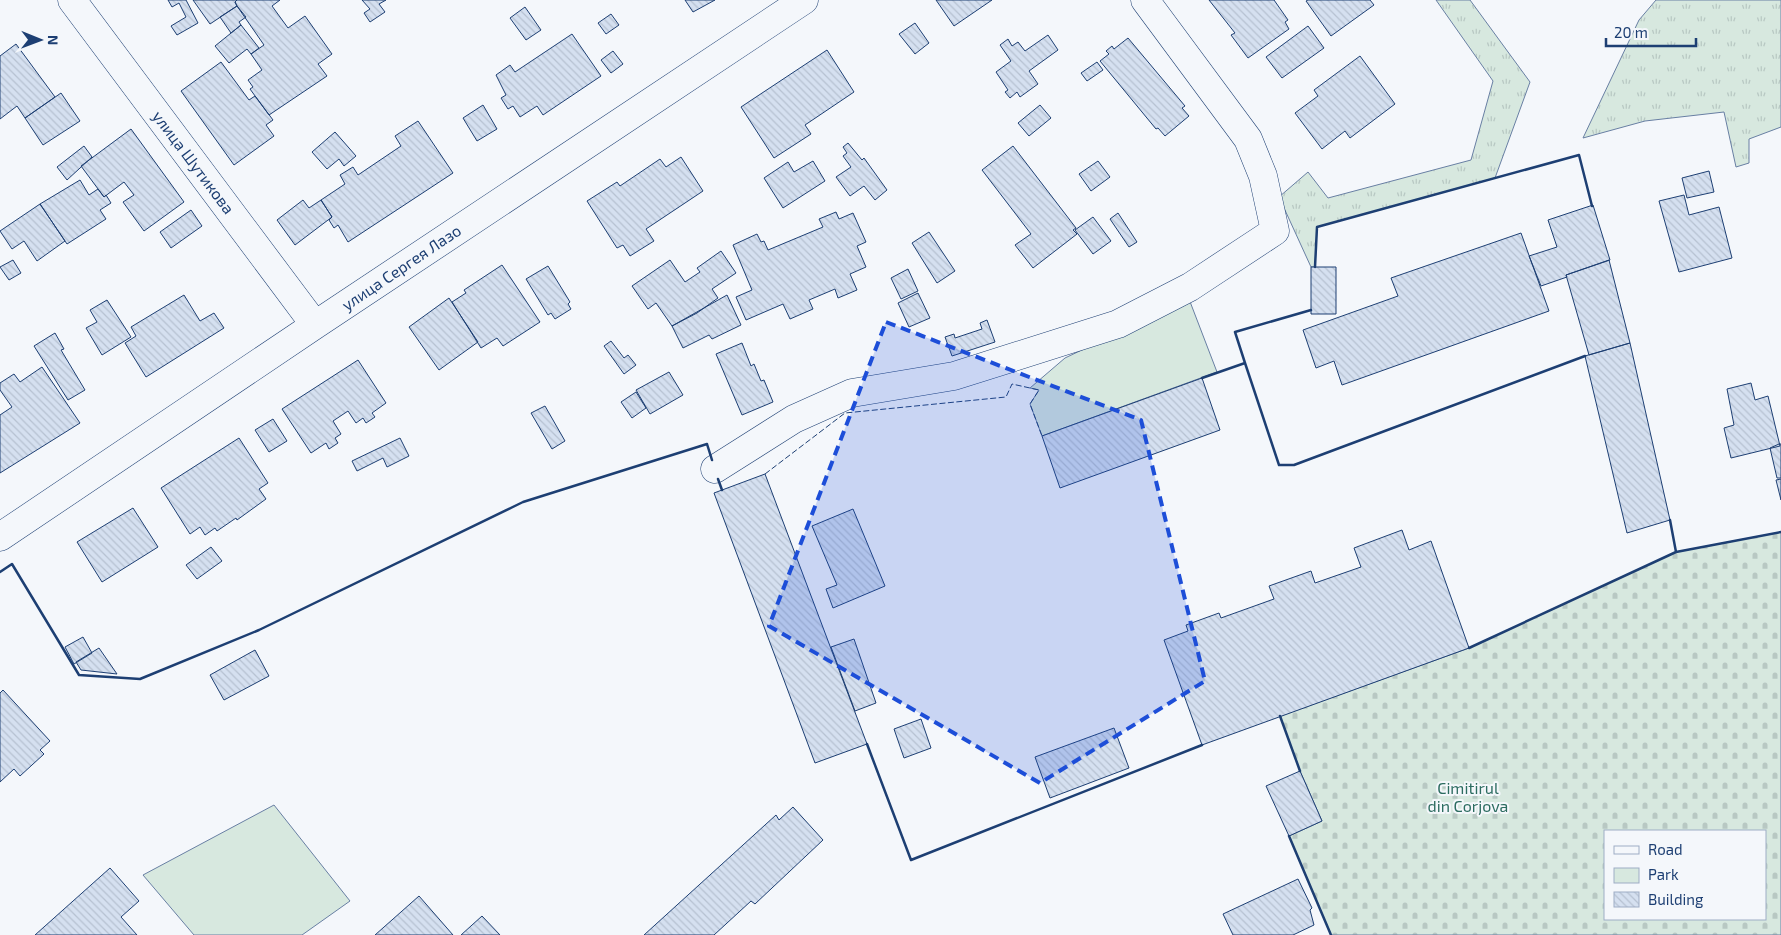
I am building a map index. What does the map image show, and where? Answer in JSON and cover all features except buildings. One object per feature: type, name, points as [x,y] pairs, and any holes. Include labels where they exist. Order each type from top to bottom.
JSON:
[{"type":"street","name":"улица Шутикова","points":[[72,0],[315,325]]},
{"type":"street","name":"улица Сергея Лазо","points":[[0,538],[315,325],[804,0]]},
{"type":"street","points":[[715,469],[794,419],[852,393],[954,376],[1118,324],[1190,287],[1275,231],[1264,176],[1248,138],[1145,0]]},
{"type":"highlighted area","points":[[886,322],[1141,420],[1205,681],[1040,783],[769,626]]},
{"type":"green space","points":[[1436,0],[1470,0],[1530,82],[1495,178],[1317,227],[1315,267],[1311,267],[1279,197],[1308,172],[1328,198],[1471,160],[1493,81]]},
{"type":"green space","points":[[1656,0],[1781,0],[1781,127],[1749,139],[1749,163],[1736,167],[1724,112],[1645,121],[1583,138],[1639,20]]},
{"type":"green space","points":[[1189,299],[1217,372],[1042,436],[1030,404],[1039,390],[1030,388],[1065,358]]},
{"type":"green space","name":"Cimitirul din Corjova","points":[[1781,532],[1781,935],[1331,935],[1289,836],[1322,821],[1300,771],[1280,716],[1469,648],[1676,552]]},
{"type":"green space","points":[[274,805],[350,901],[302,935],[194,935],[143,875]]},
{"type":"fence","points":[[765,474],[845,413],[1006,397],[1012,384],[1039,390],[1030,404],[1042,436]]},
{"type":"wall","points":[[1315,267],[1317,227],[1579,155],[1592,206]]},
{"type":"wall","points":[[1245,363],[1235,332],[1311,310]]},
{"type":"wall","points":[[1202,378],[1245,363],[1279,465],[1294,465],[1585,356]]},
{"type":"wall","points":[[0,572],[12,564],[79,675],[140,679],[259,630],[523,502],[707,444],[712,460]]},
{"type":"wall","points":[[718,479],[722,490]]},
{"type":"wall","points":[[1670,520],[1676,552]]},
{"type":"wall","points":[[1469,648],[1676,552],[1781,532]]},
{"type":"wall","points":[[1280,716],[1300,771]]},
{"type":"wall","points":[[867,744],[911,860],[1202,745]]},
{"type":"wall","points":[[1289,836],[1331,935]]}]
